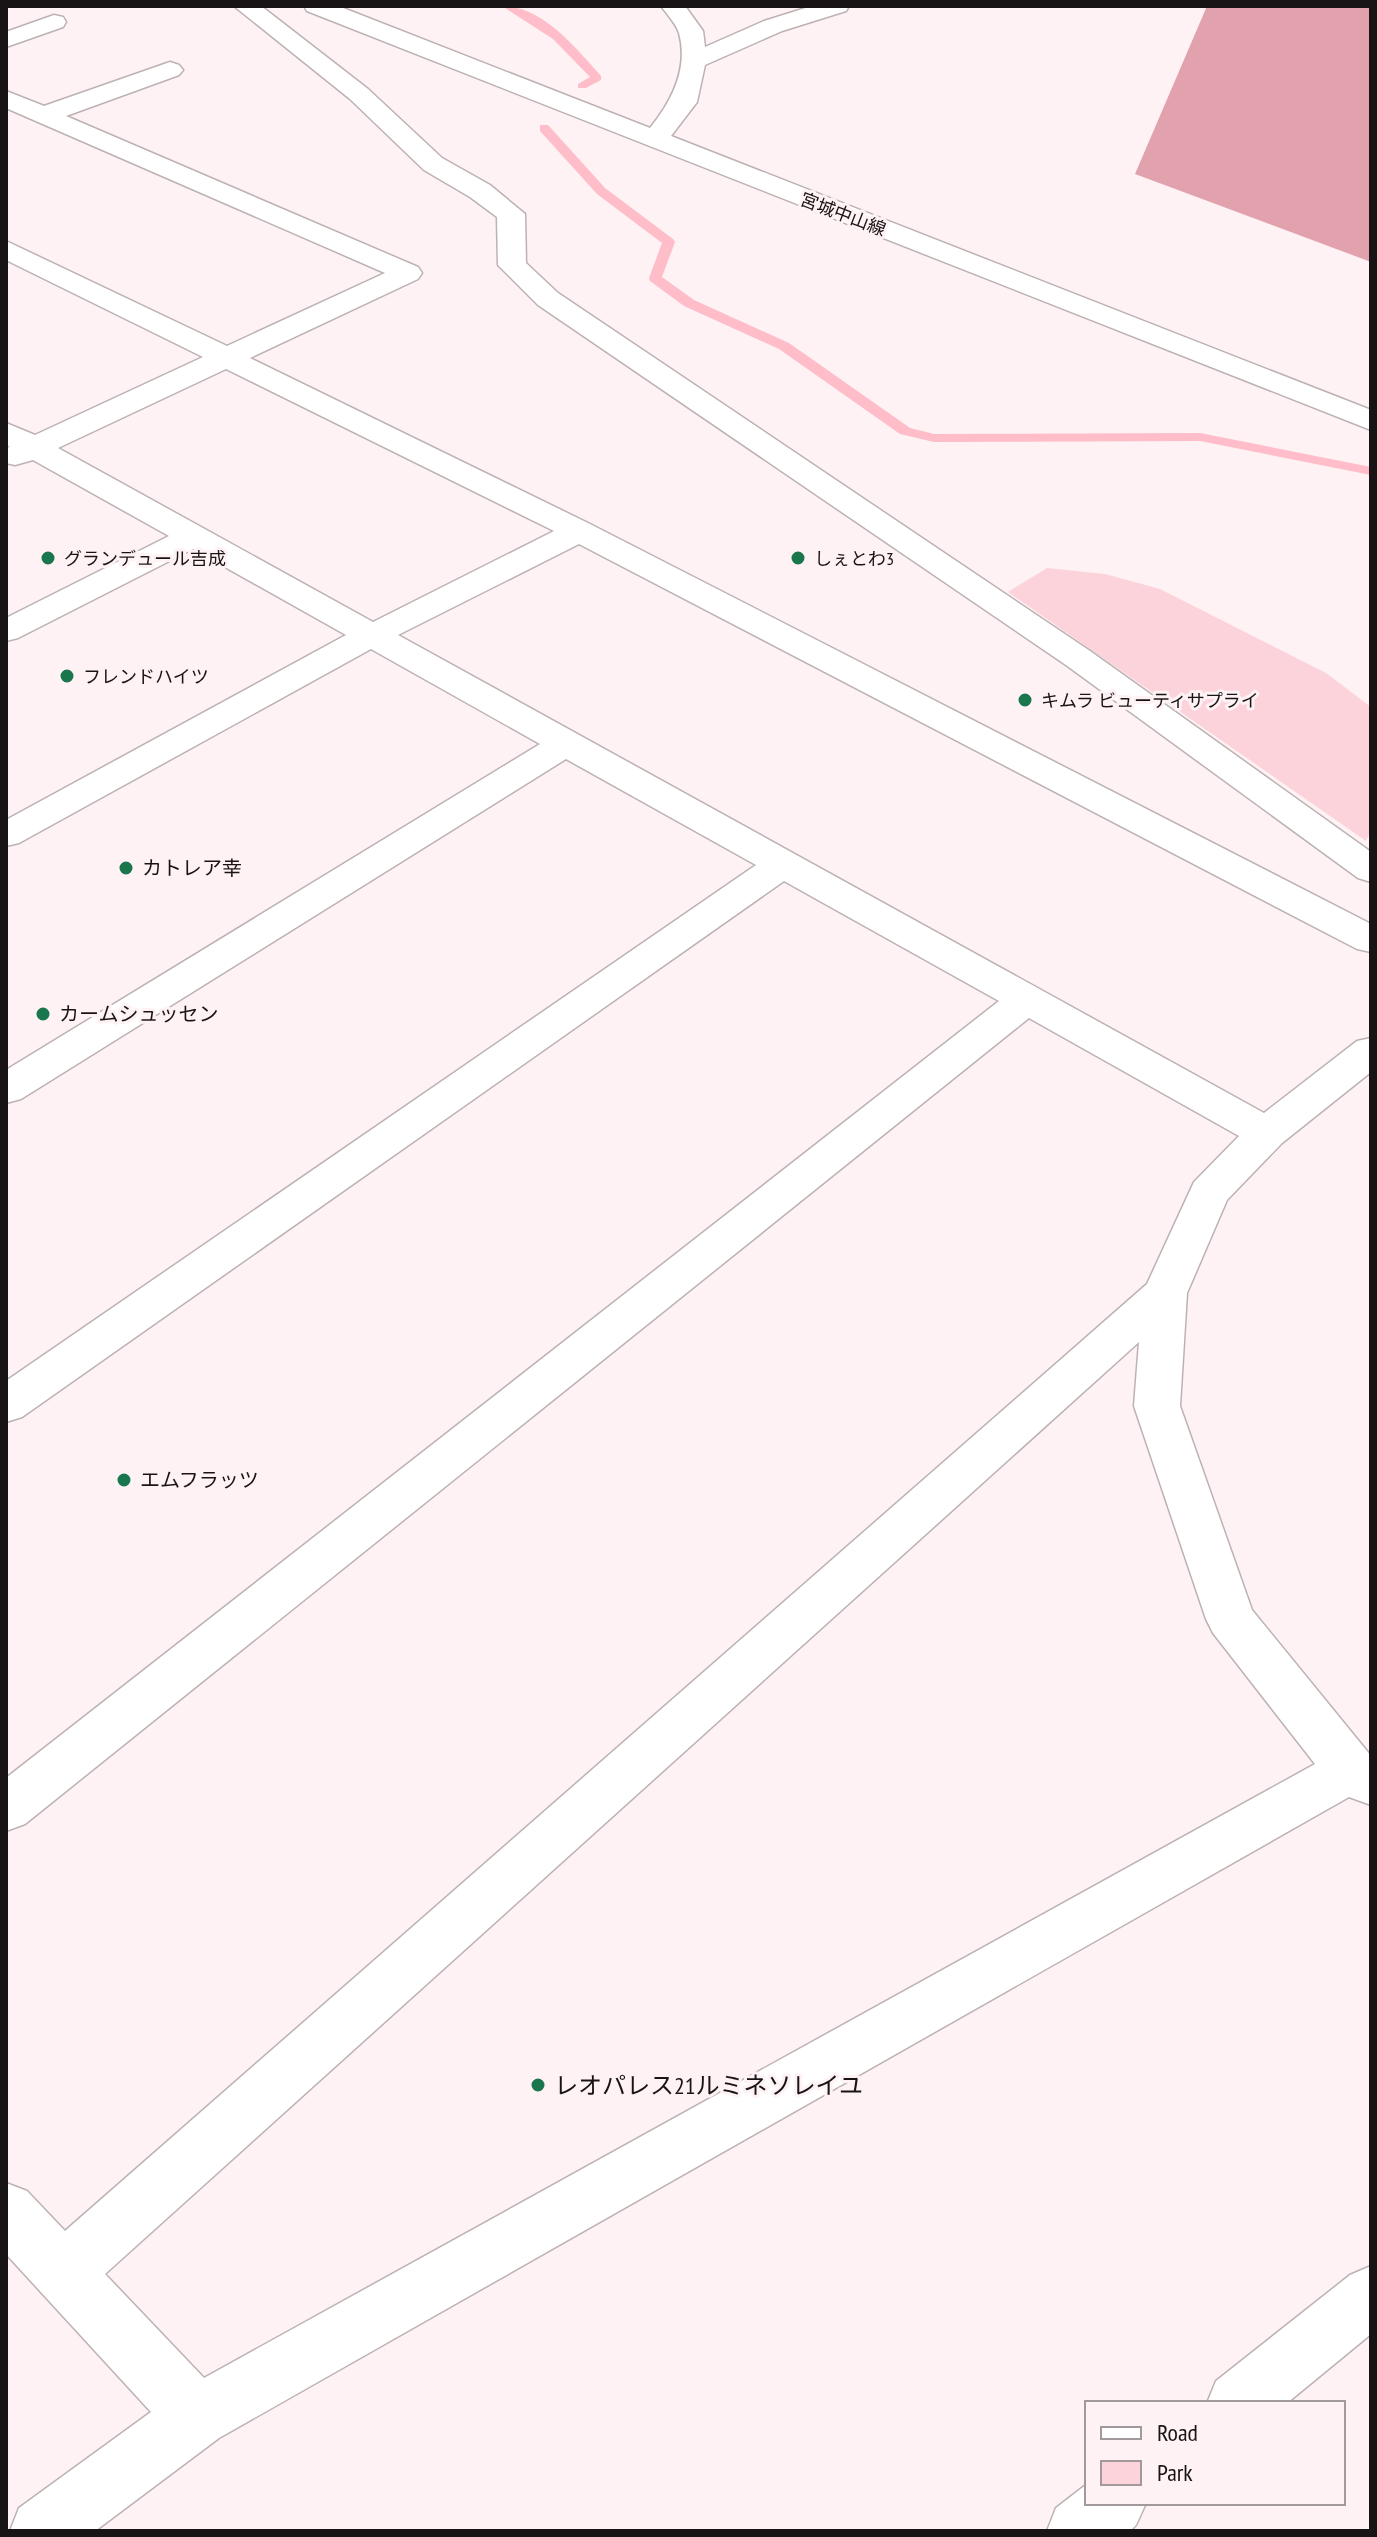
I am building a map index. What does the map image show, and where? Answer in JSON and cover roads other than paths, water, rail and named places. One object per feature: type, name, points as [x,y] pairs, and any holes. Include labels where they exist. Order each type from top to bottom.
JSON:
[{"type":"street","points":[[246,6],[359,94],[433,164],[480,191],[511,214],[512,265],[548,299],[1078,658],[1371,870]]},
{"type":"street","name":"宮城中山線","points":[[316,6],[1371,421]]},
{"type":"street","points":[[654,140],[684,102],[694,61],[691,31],[673,6]]},
{"type":"street","points":[[694,61],[773,26],[837,6]]},
{"type":"street","points":[[6,40],[54,22]]},
{"type":"street","points":[[44,115],[170,70]]},
{"type":"street","points":[[6,99],[408,273],[229,357],[16,446]]},
{"type":"street","points":[[6,249],[579,531],[1371,940]]},
{"type":"street","points":[[16,446],[196,535],[1267,1133]]},
{"type":"street","points":[[6,835],[374,634],[579,531]]},
{"type":"street","points":[[6,631],[196,535]]},
{"type":"street","points":[[6,1089],[568,742]]},
{"type":"street","points":[[6,1405],[784,863]]},
{"type":"street","points":[[6,1808],[1028,999]]},
{"type":"street","points":[[42,2531],[197,2416],[1360,1776],[1231,1619],[1157,1406],[1165,1293],[1209,1193],[1267,1133],[1371,1051]]},
{"type":"street","points":[[63,2272],[1165,1293]]},
{"type":"street","points":[[6,2211],[197,2416]]},
{"type":"street","points":[[1240,2401],[1371,2296]]},
{"type":"street","points":[[1079,2531],[1112,2505]]},
{"type":"waterway","points":[[507,6],[556,36],[597,78],[582,86]]},
{"type":"waterway","points":[[544,128],[601,191],[669,242],[655,278],[689,303],[784,346],[905,431],[934,438],[1200,437],[1371,471]]},
{"type":"place","name":"グランデュール吉成","points":[[48,558]]},
{"type":"place","name":"しぇとわ3","points":[[798,558]]},
{"type":"place","name":"フレンドハイツ","points":[[67,676]]},
{"type":"place","name":"キムラ ビューティサプライ","points":[[1025,700]]},
{"type":"place","name":"カトレア幸","points":[[126,868]]},
{"type":"place","name":"カームシュッセン","points":[[43,1014]]},
{"type":"place","name":"エムフラッツ","points":[[124,1480]]},
{"type":"place","name":"レオパレス21ルミネソレイユ","points":[[538,2085]]}]
